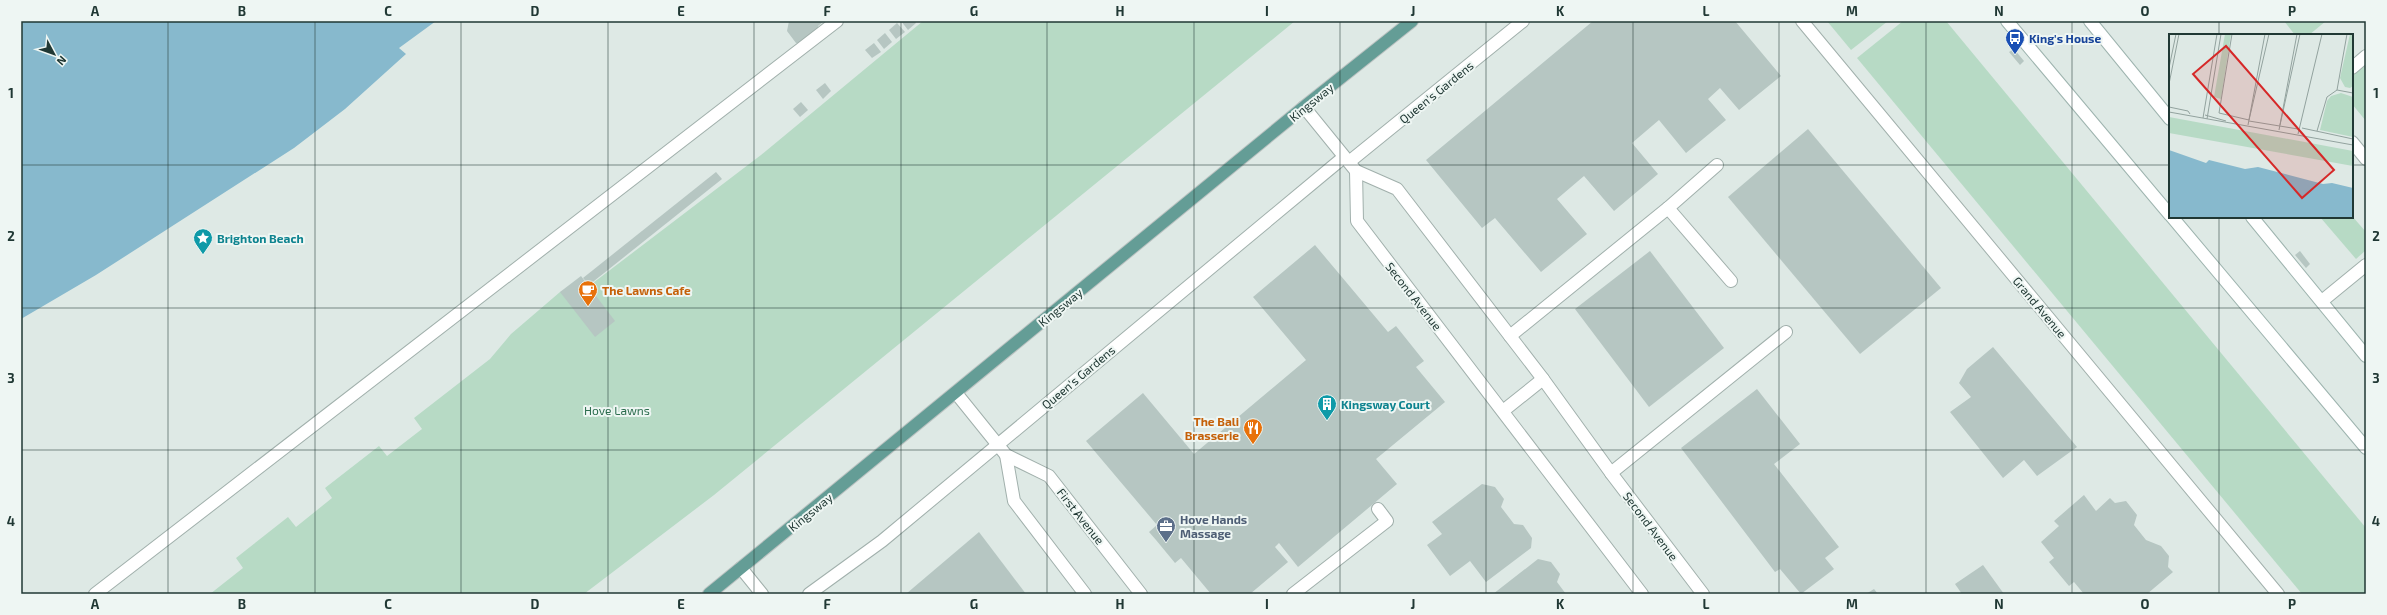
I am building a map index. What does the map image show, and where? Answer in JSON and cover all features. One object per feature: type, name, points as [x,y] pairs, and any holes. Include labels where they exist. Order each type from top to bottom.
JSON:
[{"type":"main road","name":"Kingsway","points":[[709,594],[1304,107],[1412,21]]},
{"type":"street","points":[[95,594],[837,21]]},
{"type":"street","name":"Queen's Gardens","points":[[809,594],[882,541],[998,444],[1350,163],[1523,21]]},
{"type":"street","name":"Grand Avenue","points":[[1802,21],[2278,594]]},
{"type":"street","points":[[2007,21],[2169,214]]},
{"type":"street","points":[[2090,21],[2169,118]]},
{"type":"street","points":[[2353,67],[2366,56]]},
{"type":"street","name":"Second Avenue","points":[[1304,107],[1350,163],[1397,189],[1543,379],[1611,473],[1703,594]]},
{"type":"street","points":[[2353,143],[2366,158]]},
{"type":"street","name":"Second Avenue","points":[[1350,163],[1356,221],[1503,410],[1642,594]]},
{"type":"street","points":[[1510,336],[1668,208],[1717,165]]},
{"type":"street","points":[[1668,208],[1731,281]]},
{"type":"street","points":[[2173,218],[2366,448]]},
{"type":"street","points":[[2253,218],[2366,356]]},
{"type":"street","points":[[2322,301],[2366,265]]},
{"type":"street","points":[[1611,473],[1786,332]]},
{"type":"street","points":[[1503,410],[1543,379]]},
{"type":"street","name":"First Avenue","points":[[956,393],[1006,455],[1014,501],[1085,594]]},
{"type":"street","name":"First Avenue","points":[[1006,455],[1049,476],[1141,594]]},
{"type":"street","points":[[1293,594],[1387,521],[1378,509]]},
{"type":"street","points":[[741,568],[762,594]]},
{"type":"green space","name":"Hove Lawns","points":[[923,21],[1295,21],[714,495],[584,594],[210,594],[243,568],[236,558],[288,517],[296,527],[332,498],[325,488],[379,446],[387,456],[422,429],[414,418],[490,359],[511,334],[560,292],[589,286],[761,155]]},
{"type":"green space","points":[[1827,21],[1888,21],[1851,50]]},
{"type":"green space","points":[[1903,21],[1946,21],[2366,528],[2366,594],[2302,594],[1857,58]]},
{"type":"green space","points":[[2284,21],[2326,21],[2310,34],[2294,34]]},
{"type":"green space","points":[[2366,65],[2366,121],[2353,105],[2353,75]]},
{"type":"green space","points":[[2353,217],[2366,232],[2366,250],[2356,259],[2321,218]]},
{"type":"water","points":[[21,21],[436,21],[399,48],[406,54],[345,109],[294,148],[96,275],[21,319]]},
{"type":"building","points":[[789,21],[824,21],[818,26],[818,34],[806,44],[796,43],[787,31]]},
{"type":"building","points":[[901,21],[915,21],[916,23],[908,30]]},
{"type":"building","points":[[1593,21],[1735,21],[1781,76],[1739,110],[1720,88],[1708,99],[1726,120],[1686,153],[1659,120],[1632,143],[1658,174],[1614,211],[1584,176],[1557,199],[1587,234],[1541,272],[1495,218],[1482,228],[1426,160]]},
{"type":"building","points":[[897,23],[905,32],[896,39],[889,30]]},
{"type":"building","points":[[885,33],[892,42],[884,49],[877,40]]},
{"type":"building","points":[[874,43],[881,52],[872,58],[865,50]]},
{"type":"building","points":[[2014,49],[2024,61],[2020,65],[2009,52]]},
{"type":"building","points":[[825,83],[831,91],[823,99],[816,90]]},
{"type":"building","points":[[801,102],[808,110],[800,117],[793,109]]},
{"type":"building","points":[[1808,129],[1941,288],[1860,354],[1728,197]]},
{"type":"building","points":[[716,172],[722,179],[589,285],[583,278]]},
{"type":"building","name":"Kingsway Court","points":[[1315,245],[1388,332],[1396,326],[1424,361],[1416,367],[1445,402],[1376,459],[1397,484],[1298,567],[1279,543],[1275,547],[1288,562],[1250,594],[1211,594],[1181,558],[1175,563],[1149,532],[1157,525],[1086,441],[1143,393],[1194,454],[1306,360],[1253,297]]},
{"type":"building","points":[[1650,251],[1724,348],[1649,407],[1575,309]]},
{"type":"building","points":[[2300,251],[2310,264],[2306,268],[2295,255]]},
{"type":"building","name":"The Lawns Cafe","points":[[581,276],[615,321],[595,337],[560,292]]},
{"type":"building","points":[[1993,347],[2077,447],[2037,476],[2024,460],[2003,478],[1950,412],[1971,397],[1959,383],[1967,369]]},
{"type":"building","points":[[1757,389],[1800,444],[1774,464],[1839,547],[1825,558],[1834,569],[1801,594],[1780,569],[1775,572],[1681,448]]},
{"type":"building","points":[[1482,484],[1495,487],[1504,499],[1501,507],[1514,524],[1523,525],[1532,538],[1531,548],[1486,582],[1470,561],[1450,576],[1427,545],[1442,534],[1432,522]]},
{"type":"building","points":[[2084,495],[2096,511],[2110,498],[2115,503],[2126,501],[2137,515],[2134,525],[2146,540],[2161,546],[2169,556],[2168,567],[2173,572],[2147,594],[2084,594],[2074,582],[2069,586],[2049,562],[2054,558],[2041,542],[2059,526],[2054,521]]},
{"type":"building","points":[[979,532],[1026,594],[906,594],[913,588]]},
{"type":"building","points":[[1538,559],[1551,562],[1560,574],[1557,582],[1566,594],[1493,594]]},
{"type":"building","points":[[1983,565],[2004,594],[1962,594],[1955,584]]},
{"type":"building","points":[[1874,589],[1878,594],[1866,594]]},
{"type":"place","name":"King's House","points":[[2015,55]]},
{"type":"place","name":"Brighton Beach","points":[[203,255]]},
{"type":"place","name":"The Lawns Cafe","points":[[588,307]]},
{"type":"place","name":"Kingsway Court","points":[[1327,421]]},
{"type":"place","name":"The Bali Brasserie","points":[[1253,445]]},
{"type":"place","name":"Hove Hands Massage","points":[[1166,543]]}]
